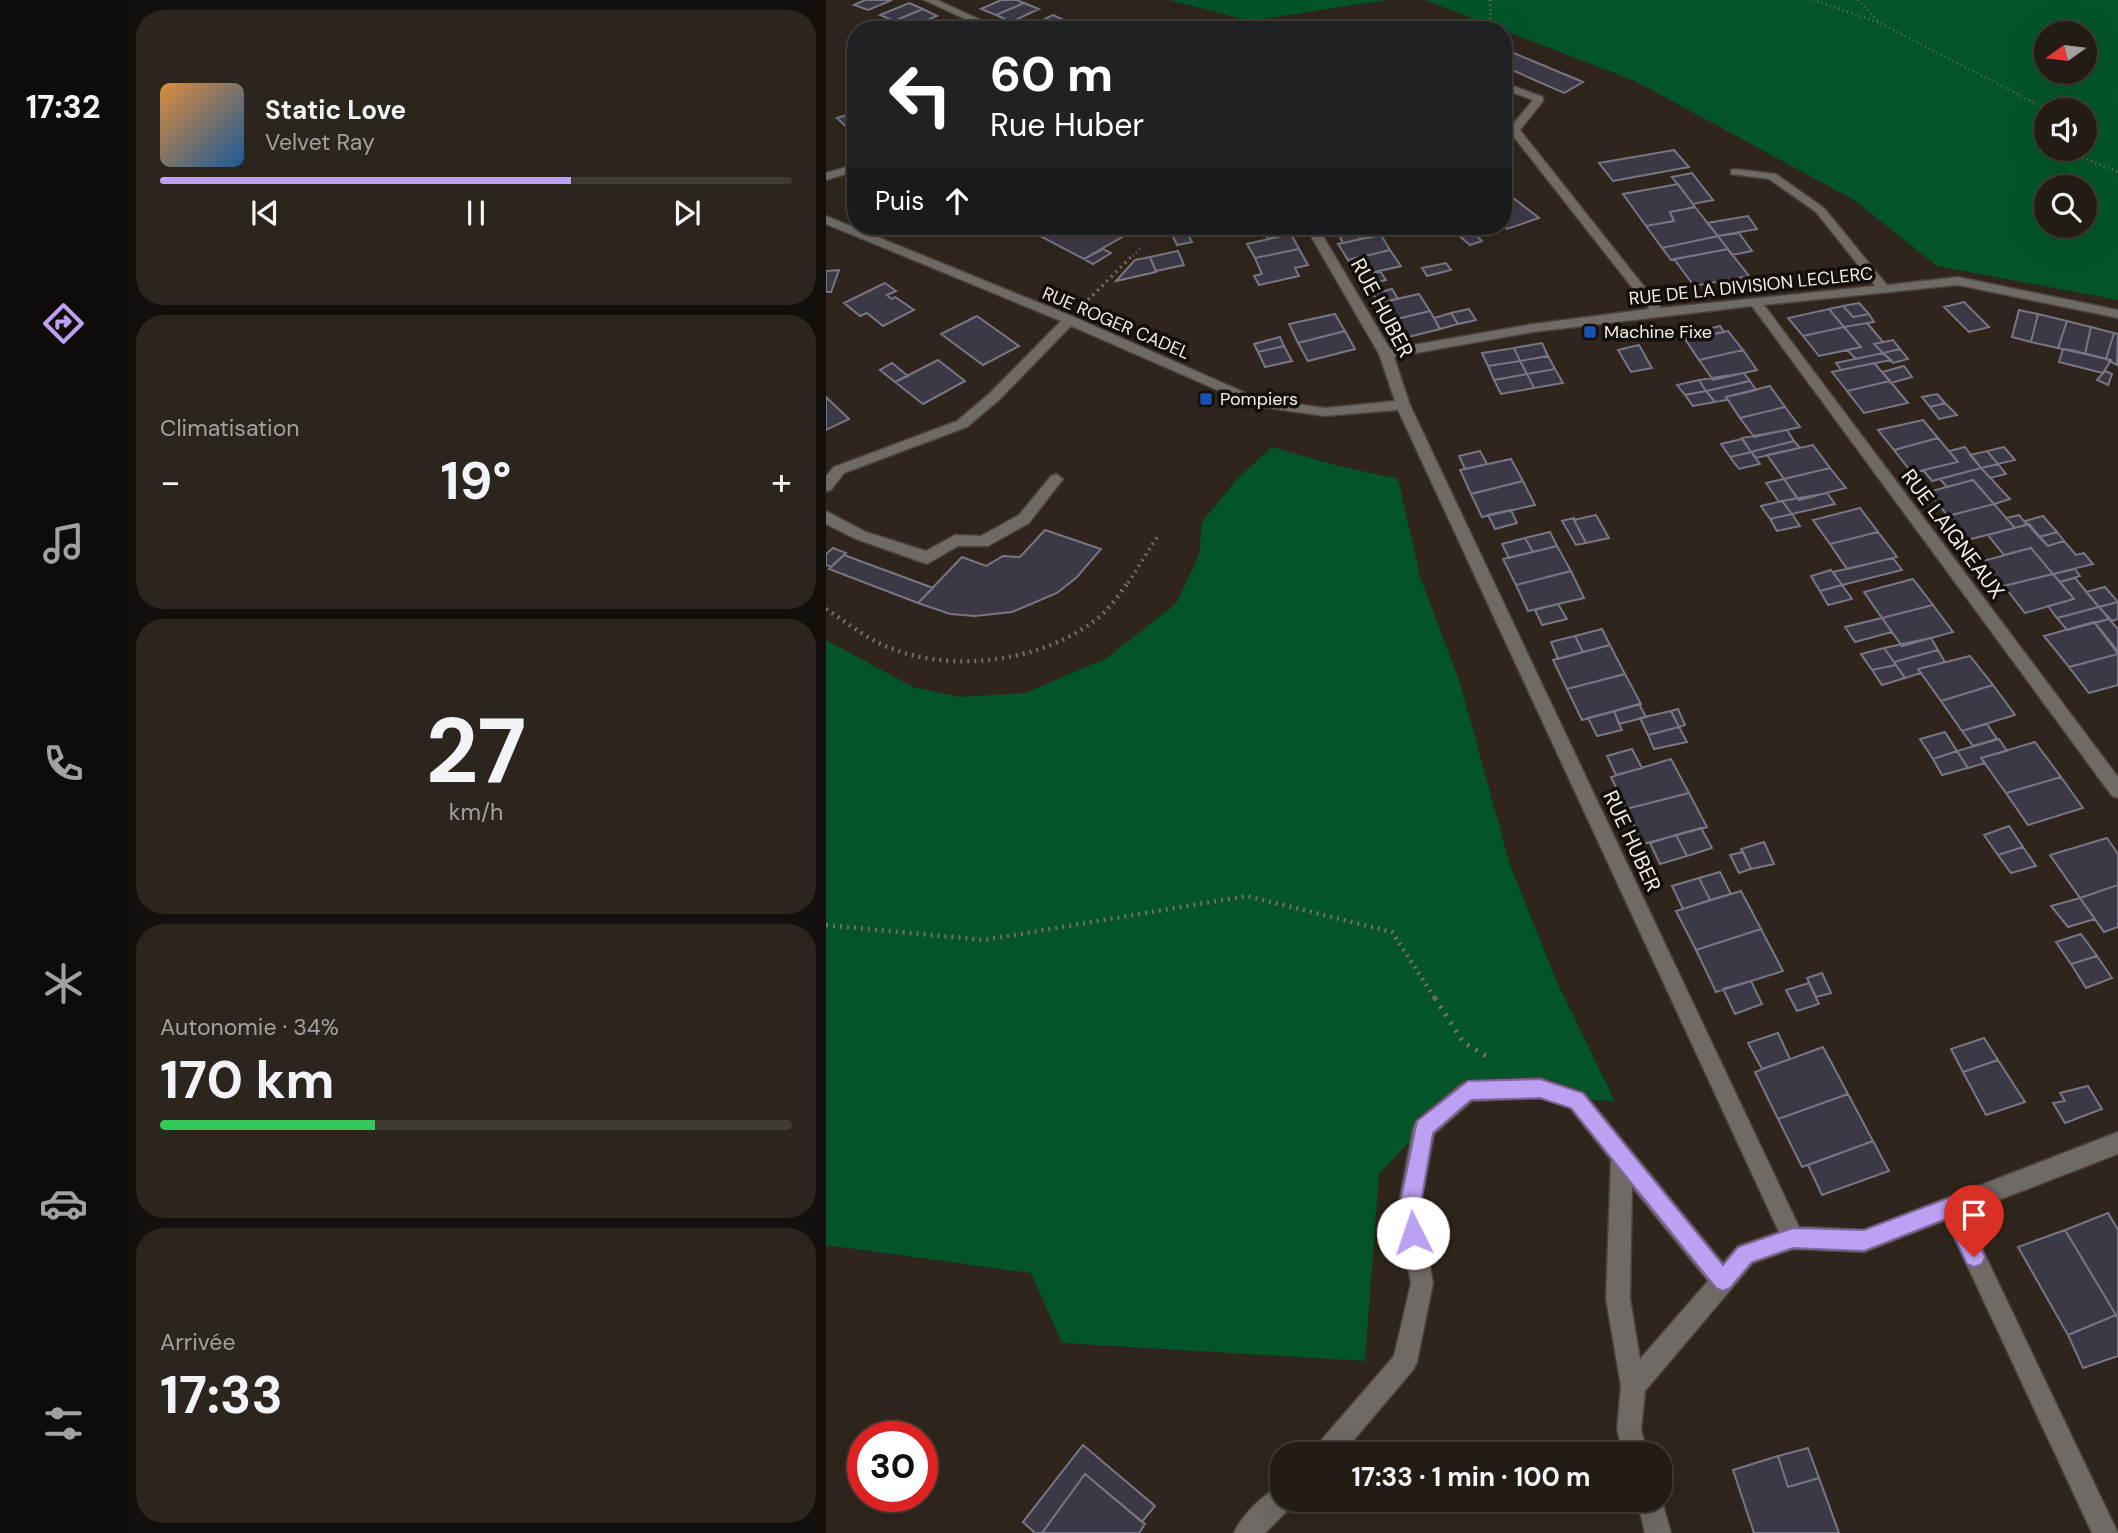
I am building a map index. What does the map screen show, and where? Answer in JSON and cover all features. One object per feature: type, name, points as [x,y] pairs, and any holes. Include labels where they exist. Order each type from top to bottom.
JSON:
[{"type":"street","points":[[929,0],[977,21]]},
{"type":"street","points":[[1512,88],[1539,99],[1514,130],[1658,312]]},
{"type":"street","points":[[826,177],[847,170]]},
{"type":"street","points":[[1735,172],[1772,176],[1820,210],[1885,290]]},
{"type":"street","name":"RUE ROGER CADEL","points":[[826,220],[845,228]]},
{"type":"street","points":[[826,233],[845,228]]},
{"type":"street","name":"RUE ROGER CADEL","points":[[862,235],[1069,320],[1254,402],[1325,412],[1403,404]]},
{"type":"street","name":"RUE HUBER","points":[[1316,235],[1386,354],[1403,404],[1793,1238]]},
{"type":"street","name":"RUE DE LA DIVISION LECLERC","points":[[1386,354],[1533,328],[1658,312],[1958,281],[2118,314]]},
{"type":"street","name":"RUE LAIGNEAUX","points":[[1755,301],[2118,791]]},
{"type":"street","points":[[826,486],[839,470],[962,424],[995,396],[1069,320]]},
{"type":"street","points":[[826,516],[839,527],[904,547],[926,558],[955,540],[983,542],[1024,519],[1056,479]]},
{"type":"street","points":[[1336,1442],[1405,1362],[1422,1283],[1409,1208],[1424,1128],[1468,1090],[1540,1088],[1577,1100],[1723,1281]]},
{"type":"street","points":[[1633,1386],[1745,1254],[1793,1238],[1864,1241],[2118,1143]]},
{"type":"street","points":[[1622,1157],[1618,1299],[1633,1386],[1629,1430],[1632,1442]]},
{"type":"street","points":[[1951,1207],[2105,1533]]},
{"type":"street","points":[[1247,1533],[1270,1510]]},
{"type":"street","points":[[1652,1512],[1658,1533]]},
{"type":"path","points":[[1490,0],[1491,21]]},
{"type":"path","points":[[1813,0],[1880,23],[2034,103]]},
{"type":"path","points":[[1857,0],[1880,23]]},
{"type":"path","points":[[2091,161],[2118,172]]},
{"type":"path","points":[[1069,320],[1154,235]]},
{"type":"path","points":[[826,609],[887,647],[926,659],[969,659],[1024,653],[1058,642],[1096,620],[1123,588],[1159,534]]},
{"type":"path","points":[[826,925],[984,940],[1247,896],[1392,932],[1463,1042],[1540,1088]]},
{"type":"green space","points":[[1169,0],[1386,0],[1250,21]]},
{"type":"green space","points":[[1425,0],[2118,0],[2118,300],[1937,266],[1854,200],[1635,81],[1512,34],[1512,21],[1479,21]]},
{"type":"green space","points":[[1272,447],[1398,479],[1420,576],[1460,683],[1510,865],[1556,980],[1615,1101],[1454,1095],[1379,1174],[1365,1361],[1062,1343],[1031,1273],[826,1245],[826,640],[913,687],[959,697],[1025,693],[1105,659],[1176,604],[1199,555],[1202,522],[1237,479]]},
{"type":"building","points":[[865,0],[892,0],[868,10],[854,5]]},
{"type":"building","points":[[1001,0],[1024,3],[996,15],[981,9]]},
{"type":"building","points":[[909,3],[923,9],[894,21],[880,15]]},
{"type":"building","points":[[1024,3],[1039,9],[1013,21],[996,15]]},
{"type":"building","points":[[923,9],[937,16],[925,21],[894,21]]},
{"type":"building","points":[[1053,15],[1066,21],[1040,21]]},
{"type":"building","points":[[1512,52],[1583,82],[1564,93],[1512,70]]},
{"type":"building","points":[[847,115],[847,127],[837,118]]},
{"type":"building","points":[[1674,150],[1689,167],[1613,181],[1599,163]]},
{"type":"building","points":[[1692,173],[1713,200],[1693,204],[1672,177]]},
{"type":"building","points":[[1678,184],[1695,207],[1670,212],[1674,221],[1646,226],[1623,194]]},
{"type":"building","points":[[1512,197],[1539,218],[1512,227]]},
{"type":"building","points":[[1695,207],[1718,236],[1662,248],[1646,226],[1674,221],[1670,212]]},
{"type":"building","points":[[1748,216],[1757,229],[1718,236],[1707,223]]},
{"type":"building","points":[[1739,233],[1752,251],[1732,255],[1718,236]]},
{"type":"building","points":[[1038,235],[1122,237],[1084,259]]},
{"type":"building","points":[[1172,235],[1188,235],[1192,242],[1177,245]]},
{"type":"building","points":[[1266,235],[1286,235],[1268,239]]},
{"type":"building","points":[[1292,235],[1299,249],[1255,258],[1247,244]]},
{"type":"building","points":[[1339,235],[1358,235],[1361,239],[1343,243]]},
{"type":"building","points":[[1358,235],[1381,235],[1361,239]]},
{"type":"building","points":[[1381,235],[1390,250],[1348,260],[1338,244]]},
{"type":"building","points":[[1458,235],[1475,235],[1482,241],[1470,245]]},
{"type":"building","points":[[1718,236],[1728,249],[1671,260],[1662,248]]},
{"type":"building","points":[[1103,249],[1111,253],[1093,264],[1084,259]]},
{"type":"building","points":[[1299,249],[1308,265],[1295,268],[1299,276],[1259,285],[1254,276],[1262,274],[1255,258]]},
{"type":"building","points":[[1728,249],[1749,276],[1694,286],[1674,259]]},
{"type":"building","points":[[1390,250],[1401,266],[1357,276],[1348,260]]},
{"type":"building","points":[[1178,251],[1184,265],[1156,271],[1150,257]]},
{"type":"building","points":[[1150,257],[1156,272],[1116,281],[1135,260]]},
{"type":"building","points":[[1446,263],[1451,270],[1427,276],[1422,268]]},
{"type":"building","points":[[839,270],[831,292],[826,292],[826,271]]},
{"type":"building","points":[[1380,271],[1386,280],[1367,284],[1362,275]]},
{"type":"building","points":[[885,283],[896,291],[887,295],[892,299],[895,297],[914,310],[883,326],[867,313],[860,316],[844,303]]},
{"type":"building","points":[[1392,289],[1398,299],[1379,303],[1373,294]]},
{"type":"building","points":[[1419,294],[1430,311],[1384,322],[1374,304]]},
{"type":"building","points":[[1964,302],[1989,327],[1969,332],[1944,307]]},
{"type":"building","points":[[1859,303],[1869,314],[1853,317],[1843,306]]},
{"type":"building","points":[[1843,306],[1853,317],[1869,314],[1874,322],[1844,327],[1829,309]]},
{"type":"building","points":[[1469,309],[1476,320],[1458,324],[1451,313]]},
{"type":"building","points":[[1829,309],[1844,327],[1803,336],[1788,318]]},
{"type":"building","points":[[2019,310],[2038,314],[2031,342],[2012,337]]},
{"type":"building","points":[[1430,311],[1440,329],[1396,340],[1384,322]]},
{"type":"building","points":[[1451,313],[1458,324],[1440,329],[1434,318]]},
{"type":"building","points":[[1335,314],[1345,331],[1298,343],[1289,324]]},
{"type":"building","points":[[2038,314],[2067,321],[2058,348],[2031,342]]},
{"type":"building","points":[[977,316],[1019,346],[983,365],[941,334]]},
{"type":"building","points":[[2067,321],[2091,327],[2085,354],[2058,348]]},
{"type":"building","points":[[1867,323],[1883,342],[1874,344],[1883,353],[1856,359],[1847,350],[1861,347],[1844,327]]},
{"type":"building","points":[[1720,326],[1724,332],[1701,337],[1697,332]]},
{"type":"building","points":[[1844,327],[1861,347],[1819,356],[1803,336]]},
{"type":"building","points":[[2091,327],[2114,333],[2106,359],[2085,354]]},
{"type":"building","points":[[1345,331],[1355,349],[1308,361],[1298,343]]},
{"type":"building","points":[[1728,331],[1743,350],[1699,360],[1685,339]]},
{"type":"building","points":[[2114,333],[2118,334],[2117,365],[2106,359]]},
{"type":"building","points":[[1280,337],[1284,346],[1258,352],[1254,344]]},
{"type":"building","points":[[1893,340],[1900,349],[1883,353],[1874,344]]},
{"type":"building","points":[[1542,343],[1548,356],[1520,361],[1514,348]]},
{"type":"building","points":[[1639,345],[1652,368],[1631,372],[1618,350]]},
{"type":"building","points":[[1284,346],[1292,361],[1265,367],[1258,352]]},
{"type":"building","points":[[1514,348],[1520,361],[1488,366],[1482,353]]},
{"type":"building","points":[[1900,349],[1908,359],[1893,363],[1883,353]]},
{"type":"building","points":[[2063,349],[2111,360],[2103,373],[2059,362]]},
{"type":"building","points":[[1743,350],[1757,370],[1713,380],[1699,360]]},
{"type":"building","points":[[1883,353],[1891,360],[1841,370],[1836,363]]},
{"type":"building","points":[[1548,356],[1555,369],[1527,374],[1520,361]]},
{"type":"building","points":[[938,360],[965,381],[923,404],[895,382]]},
{"type":"building","points":[[1520,361],[1527,374],[1494,380],[1488,366]]},
{"type":"building","points":[[892,363],[908,376],[895,382],[880,370]]},
{"type":"building","points":[[1874,363],[1890,381],[1847,391],[1832,372]]},
{"type":"building","points":[[1904,366],[1912,377],[1891,383],[1882,372]]},
{"type":"building","points":[[1555,369],[1563,383],[1534,388],[1527,374]]},
{"type":"building","points":[[2105,371],[2112,374],[2108,385],[2097,380]]},
{"type":"building","points":[[1744,373],[1750,381],[1706,391],[1699,380]]},
{"type":"building","points":[[1527,374],[1534,388],[1501,394],[1494,380]]},
{"type":"building","points":[[1699,380],[1706,391],[1685,395],[1677,385]]},
{"type":"building","points":[[1750,381],[1756,390],[1726,397],[1727,400],[1715,402],[1706,391]]},
{"type":"building","points":[[1890,381],[1908,403],[1864,413],[1847,391]]},
{"type":"building","points":[[1770,386],[1785,407],[1740,418],[1726,397]]},
{"type":"building","points":[[1706,391],[1715,402],[1693,406],[1685,395]]},
{"type":"building","points":[[1937,394],[1945,403],[1930,407],[1922,397]]},
{"type":"building","points":[[826,397],[849,419],[826,430]]},
{"type":"building","points":[[1945,403],[1957,415],[1939,419],[1930,407]]},
{"type":"building","points":[[1785,407],[1800,427],[1754,437],[1740,418]]},
{"type":"building","points":[[1923,420],[1938,438],[1894,450],[1878,430]]},
{"type":"building","points":[[1787,430],[1794,441],[1751,452],[1742,438]]},
{"type":"building","points":[[1938,438],[1958,462],[1912,473],[1894,450]]},
{"type":"building","points":[[1742,439],[1751,452],[1730,457],[1721,444]]},
{"type":"building","points":[[1794,441],[1800,448],[1756,458],[1751,452]]},
{"type":"building","points":[[1813,445],[1830,468],[1784,479],[1767,455]]},
{"type":"building","points":[[1965,447],[1981,468],[1932,481],[1923,470],[1958,462],[1949,451]]},
{"type":"building","points":[[2004,447],[2015,460],[1998,464],[1987,451]]},
{"type":"building","points":[[1480,451],[1487,464],[1465,469],[1459,456]]},
{"type":"building","points":[[1987,451],[1998,464],[1981,468],[1970,455]]},
{"type":"building","points":[[1751,452],[1760,464],[1739,469],[1730,457]]},
{"type":"building","points":[[1511,459],[1523,481],[1471,494],[1460,470]]},
{"type":"building","points":[[1998,464],[2006,474],[1990,478],[1981,468]]},
{"type":"building","points":[[1830,468],[1846,488],[1799,500],[1784,479]]},
{"type":"building","points":[[1981,468],[2010,499],[1994,504],[1973,480],[1947,487],[1940,479]]},
{"type":"building","points":[[1784,479],[1797,498],[1779,502],[1766,483]]},
{"type":"building","points":[[1973,480],[1994,504],[1948,516],[1928,492]]},
{"type":"building","points":[[1523,481],[1535,505],[1482,517],[1471,494]]},
{"type":"building","points":[[1827,493],[1835,504],[1792,514],[1782,501]]},
{"type":"building","points":[[1782,501],[1792,514],[1770,519],[1761,506]]},
{"type":"building","points":[[1994,504],[2015,528],[1967,540],[1948,516]]},
{"type":"building","points":[[1860,508],[1878,532],[1830,544],[1813,520]]},
{"type":"building","points":[[1511,510],[1517,523],[1495,529],[1488,515]]},
{"type":"building","points":[[1792,514],[1800,526],[1777,531],[1770,519]]},
{"type":"building","points":[[1596,515],[1609,538],[1586,543],[1574,520]]},
{"type":"building","points":[[2019,515],[2027,525],[2015,528],[2006,518]]},
{"type":"building","points":[[2043,516],[2057,532],[2039,537],[2025,521]]},
{"type":"building","points":[[1574,518],[1586,543],[1576,545],[1562,521]]},
{"type":"building","points":[[2029,524],[2048,546],[2064,541],[2076,555],[2084,553],[2093,564],[2053,574],[2031,548],[2004,555],[1988,535]]},
{"type":"building","points":[[1045,530],[1101,549],[1077,577],[1057,593],[1012,612],[975,616],[950,614],[918,603],[962,557],[986,566],[1003,556],[1020,557]]},
{"type":"building","points":[[1550,532],[1557,546],[1533,552],[1525,538]]},
{"type":"building","points":[[1878,532],[1897,557],[1847,569],[1830,544]]},
{"type":"building","points":[[2057,532],[2064,541],[2048,546],[2039,537]]},
{"type":"building","points":[[1525,538],[1533,552],[1509,558],[1502,544]]},
{"type":"building","points":[[1557,546],[1571,571],[1516,585],[1503,559]]},
{"type":"building","points":[[833,548],[846,553],[831,567],[826,565],[826,554]]},
{"type":"building","points":[[2031,548],[2053,574],[2004,586],[1983,561]]},
{"type":"building","points":[[844,555],[933,588],[918,603],[829,569]]},
{"type":"building","points":[[1893,558],[1902,570],[1842,585],[1833,572]]},
{"type":"building","points":[[2075,569],[2080,576],[2060,582],[2053,574]]},
{"type":"building","points":[[1831,570],[1842,585],[1820,591],[1811,576]]},
{"type":"building","points":[[1571,571],[1584,598],[1528,611],[1516,585]]},
{"type":"building","points":[[2053,574],[2074,599],[2025,613],[2004,586]]},
{"type":"building","points":[[2075,578],[2099,607],[2057,618],[2048,606],[2074,599],[2060,582]]},
{"type":"building","points":[[1913,579],[1933,605],[1882,618],[1864,592]]},
{"type":"building","points":[[1842,585],[1852,599],[1828,605],[1820,591]]},
{"type":"building","points":[[2105,587],[2118,602],[2099,607],[2086,592]]},
{"type":"building","points":[[2118,602],[2118,619],[2112,621],[2099,607]]},
{"type":"building","points":[[1558,604],[1567,619],[1542,625],[1535,610]]},
{"type":"building","points":[[1933,605],[1953,632],[1902,646],[1882,618]]},
{"type":"building","points":[[2099,607],[2109,619],[2067,630],[2057,618]]},
{"type":"building","points":[[1882,618],[1892,632],[1855,642],[1845,627]]},
{"type":"building","points":[[2109,619],[2118,629],[2118,651],[2095,623]]},
{"type":"building","points":[[2094,622],[2118,654],[2069,667],[2044,636]]},
{"type":"building","points":[[1602,629],[1610,645],[1583,652],[1575,636]]},
{"type":"building","points":[[1575,636],[1583,652],[1558,659],[1551,642]]},
{"type":"building","points":[[1931,638],[1938,650],[1894,662],[1884,648]]},
{"type":"building","points":[[1610,645],[1625,674],[1567,689],[1553,660]]},
{"type":"building","points":[[1884,648],[1896,665],[1872,670],[1861,654]]},
{"type":"building","points":[[1938,650],[1945,662],[1918,669],[1921,673],[1905,678],[1894,662]]},
{"type":"building","points":[[2118,654],[2118,685],[2089,693],[2069,667]]},
{"type":"building","points":[[1970,656],[1993,685],[1941,701],[1918,669]]},
{"type":"building","points":[[1896,665],[1905,678],[1882,685],[1872,670]]},
{"type":"building","points":[[1625,674],[1641,704],[1582,720],[1567,689]]},
{"type":"building","points":[[1993,685],[2015,715],[1962,731],[1941,701]]},
{"type":"building","points":[[1639,704],[1646,717],[1619,724],[1614,711]]},
{"type":"building","points":[[1678,709],[1685,725],[1679,727],[1671,711]]},
{"type":"building","points":[[1614,711],[1622,730],[1597,736],[1588,718]]},
{"type":"building","points":[[1671,711],[1679,727],[1648,735],[1640,718]]},
{"type":"building","points":[[1987,724],[1997,739],[1973,746],[1962,731]]},
{"type":"building","points":[[1679,727],[1687,742],[1654,749],[1648,735]]},
{"type":"building","points":[[1945,732],[1957,751],[1933,759],[1920,739]]},
{"type":"building","points":[[1999,739],[2007,751],[1981,758],[1985,763],[1968,768],[1957,751]]},
{"type":"building","points":[[2035,742],[2061,777],[2006,793],[1981,758]]},
{"type":"building","points":[[1632,749],[1642,768],[1616,775],[1607,756]]},
{"type":"building","points":[[1957,751],[1968,768],[1942,775],[1933,759]]},
{"type":"building","points":[[1671,759],[1689,793],[1626,809],[1611,777]]},
{"type":"building","points":[[2061,777],[2083,808],[2028,825],[2006,793]]},
{"type":"building","points":[[1689,793],[1707,827],[1643,844],[1626,809]]},
{"type":"building","points":[[2009,826],[2023,847],[1998,855],[1984,835]]},
{"type":"building","points":[[1701,828],[1712,848],[1687,856],[1676,835]]},
{"type":"building","points":[[1676,835],[1687,856],[1660,864],[1650,843]]},
{"type":"building","points":[[2107,838],[2118,854],[2118,885],[2080,898],[2050,855]]},
{"type":"building","points":[[1764,842],[1774,864],[1751,869],[1741,849]]},
{"type":"building","points":[[2023,847],[2036,866],[2011,873],[1998,855]]},
{"type":"building","points":[[1743,852],[1751,869],[1739,873],[1730,855]]},
{"type":"building","points":[[1720,872],[1731,894],[1710,900],[1699,878]]},
{"type":"building","points":[[1699,878],[1710,900],[1683,909],[1672,886]]},
{"type":"building","points":[[2118,885],[2118,927],[2104,932],[2080,898]]},
{"type":"building","points":[[1741,891],[1761,929],[1696,950],[1676,911]]},
{"type":"building","points":[[2080,898],[2095,919],[2068,927],[2051,906]]},
{"type":"building","points":[[1761,929],[1783,971],[1716,992],[1696,950]]},
{"type":"building","points":[[2081,934],[2097,956],[2071,964],[2056,942]]},
{"type":"building","points":[[2097,956],[2112,978],[2086,988],[2071,964]]},
{"type":"building","points":[[1822,973],[1831,993],[1816,997],[1807,978]]},
{"type":"building","points":[[1751,981],[1762,1004],[1735,1014],[1723,989]]},
{"type":"building","points":[[1809,983],[1819,1004],[1797,1011],[1786,990]]},
{"type":"building","points":[[1778,1033],[1790,1059],[1762,1069],[1748,1043]]},
{"type":"building","points":[[1984,1038],[1998,1060],[1963,1072],[1951,1049]]},
{"type":"building","points":[[1823,1047],[1848,1094],[1778,1119],[1755,1072]]},
{"type":"building","points":[[1998,1060],[2025,1102],[1986,1115],[1963,1072]]},
{"type":"building","points":[[2088,1086],[2102,1109],[2065,1123],[2053,1103],[2065,1101],[2060,1093]]},
{"type":"building","points":[[1848,1094],[1873,1141],[1802,1167],[1778,1119]]},
{"type":"building","points":[[1873,1141],[1889,1171],[1822,1195],[1808,1165]]},
{"type":"building","points":[[2108,1213],[2118,1230],[2116,1315],[2065,1230]]},
{"type":"building","points":[[2065,1230],[2116,1315],[2068,1335],[2018,1247]]},
{"type":"building","points":[[2116,1315],[2118,1356],[2083,1368],[2068,1335]]},
{"type":"building","points":[[1083,1445],[1155,1506],[1142,1522],[1085,1474],[1042,1533],[1035,1533],[1023,1522]]},
{"type":"building","points":[[1808,1448],[1819,1478],[1788,1487],[1778,1456]]},
{"type":"building","points":[[1778,1456],[1788,1487],[1819,1478],[1839,1533],[1754,1533],[1733,1470]]},
{"type":"building","points":[[1085,1474],[1145,1524],[1139,1533],[1042,1533]]},
{"type":"place","name":"Machine Fixe","points":[[1590,332]]},
{"type":"place","name":"Pompiers","points":[[1206,399]]},
{"type":"route","points":[[1413,1233],[1409,1208],[1424,1128],[1468,1090],[1540,1088],[1577,1100],[1723,1281],[1745,1254],[1793,1238],[1864,1241],[1951,1207],[1974,1257]]}]
